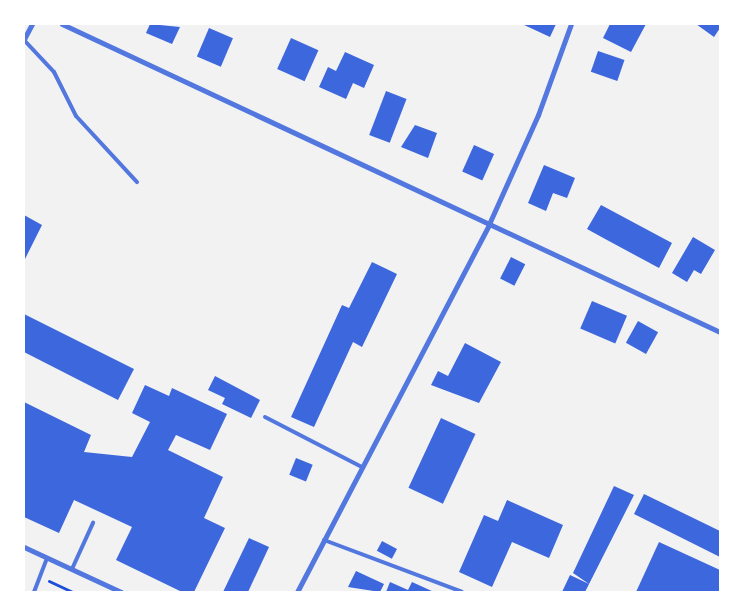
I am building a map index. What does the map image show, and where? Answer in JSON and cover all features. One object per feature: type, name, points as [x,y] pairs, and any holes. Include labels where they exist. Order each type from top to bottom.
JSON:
[{"type":"street","points":[[24,40],[32,24]]},
{"type":"street","points":[[62,24],[720,332]]},
{"type":"street","points":[[297,592],[489,224],[538,115],[571,24]]},
{"type":"street","points":[[24,547],[121,592]]},
{"type":"lane","points":[[24,40],[54,72],[76,116],[138,182]]},
{"type":"lane","points":[[265,417],[362,467]]},
{"type":"lane","points":[[72,569],[93,524]]},
{"type":"lane","points":[[324,540],[462,592]]},
{"type":"lane","points":[[34,592],[46,558]]},
{"type":"path","points":[[40,576],[73,592]]},
{"type":"building","points":[[150,24],[180,27],[172,44],[146,33]]},
{"type":"building","points":[[522,24],[556,24],[550,37]]},
{"type":"building","points":[[610,24],[646,24],[631,52],[603,38]]},
{"type":"building","points":[[696,24],[720,24],[720,28],[714,37]]},
{"type":"building","points":[[209,28],[233,38],[221,67],[197,57]]},
{"type":"building","points":[[291,38],[318,50],[305,81],[277,69]]},
{"type":"building","points":[[598,51],[624,60],[617,81],[591,72]]},
{"type":"building","points":[[345,52],[374,65],[364,88],[353,83],[346,99],[319,87],[328,67],[336,71]]},
{"type":"building","points":[[386,91],[407,99],[390,143],[369,135]]},
{"type":"building","points":[[415,125],[437,133],[428,158],[401,147]]},
{"type":"building","points":[[474,145],[494,154],[482,180],[462,171]]},
{"type":"building","points":[[544,165],[575,178],[567,198],[553,193],[546,211],[528,203]]},
{"type":"building","points":[[601,205],[672,243],[659,268],[587,229]]},
{"type":"building","points":[[24,215],[42,225],[24,261]]},
{"type":"building","points":[[693,237],[715,250],[701,274],[694,270],[687,282],[672,273]]},
{"type":"building","points":[[511,257],[525,264],[514,286],[500,278]]},
{"type":"building","points":[[372,262],[397,274],[362,347],[353,342],[314,427],[291,417],[342,305],[349,308]]},
{"type":"building","points":[[592,301],[627,316],[615,343],[580,329]]},
{"type":"building","points":[[24,314],[134,369],[118,400],[24,352]]},
{"type":"building","points":[[638,321],[658,332],[646,354],[626,343]]},
{"type":"building","points":[[465,343],[501,362],[479,403],[431,385],[438,371],[448,376]]},
{"type":"building","points":[[215,376],[260,400],[251,418],[222,404],[225,398],[208,390]]},
{"type":"building","points":[[145,385],[169,396],[172,388],[227,414],[210,450],[176,435],[168,450],[223,477],[204,518],[225,528],[194,592],[182,592],[116,560],[132,527],[74,500],[59,533],[24,517],[24,402],[91,435],[84,452],[132,457],[150,422],[132,413]]},
{"type":"building","points":[[441,418],[475,434],[443,504],[408,488]]},
{"type":"building","points":[[296,458],[313,465],[306,481],[289,475]]},
{"type":"building","points":[[614,486],[634,495],[585,592],[562,592],[570,575],[589,584],[573,573]]},
{"type":"building","points":[[644,494],[720,531],[720,557],[634,514]]},
{"type":"building","points":[[507,500],[563,525],[549,558],[512,542],[492,587],[459,572],[484,515],[498,521]]},
{"type":"building","points":[[249,538],[269,547],[248,592],[223,592]]},
{"type":"building","points":[[382,541],[397,549],[392,559],[377,551]]},
{"type":"building","points":[[659,542],[720,570],[720,592],[636,592]]},
{"type":"building","points":[[356,571],[384,584],[380,592],[348,587]]},
{"type":"building","points":[[390,582],[408,590],[412,582],[434,592],[386,592]]}]
